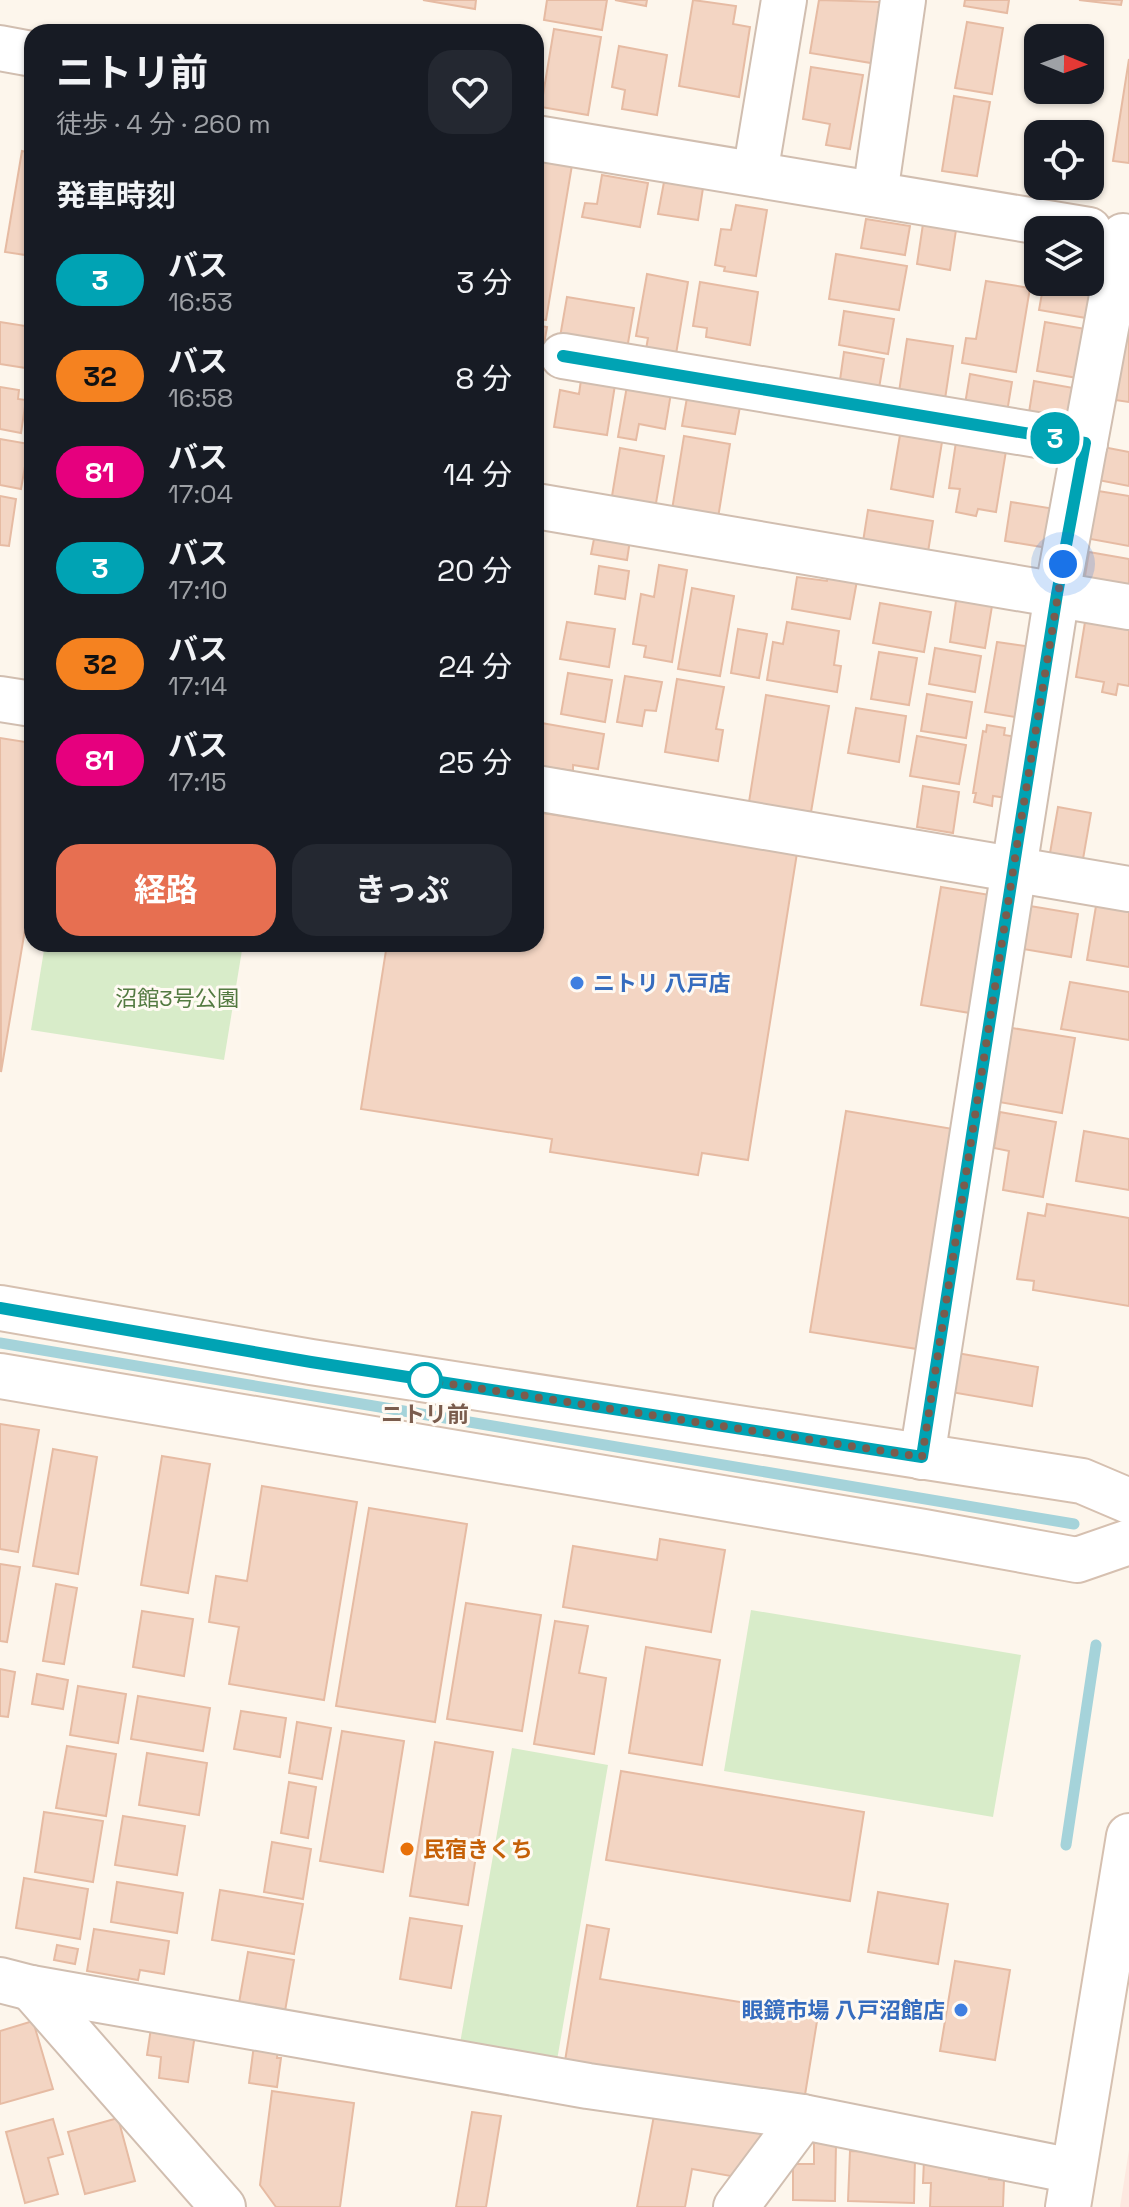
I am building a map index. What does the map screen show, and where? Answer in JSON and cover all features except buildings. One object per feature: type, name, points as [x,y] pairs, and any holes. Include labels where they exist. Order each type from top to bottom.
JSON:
[{"type":"street","points":[[755,174],[784,0]]},
{"type":"street","points":[[875,194],[903,0]]},
{"type":"street","points":[[0,48],[24,52]]},
{"type":"street","points":[[544,139],[1108,233],[1085,443],[1057,594],[922,1457]]},
{"type":"street","points":[[563,356],[1085,443]]},
{"type":"street","points":[[544,507],[1129,607]]},
{"type":"street","points":[[0,699],[24,703]]},
{"type":"street","points":[[544,789],[1129,889]]},
{"type":"street","points":[[0,1308],[311,1362],[1082,1481],[1129,1501]]},
{"type":"street","points":[[0,1376],[893,1526],[1077,1560],[1129,1542]]},
{"type":"street","points":[[16,1984],[588,2086],[803,2117],[1070,2189],[1129,1836]]},
{"type":"street","points":[[16,1984],[223,2207]]},
{"type":"street","points":[[736,2207],[803,2117]]},
{"type":"shaded area","points":[[1129,2150],[1129,2207],[1120,2207]]},
{"type":"green space","name":"沼館3号公園","points":[[44,952],[242,952],[224,1060],[31,1030]]},
{"type":"green space","points":[[751,1610],[1021,1655],[993,1817],[724,1771]]},
{"type":"green space","points":[[512,1748],[608,1765],[556,2066],[459,2049]]},
{"type":"waterway","points":[[0,1343],[1074,1524]]},
{"type":"waterway","points":[[1066,1845],[1096,1645]]},
{"type":"bus line","name":"3","points":[[0,1308],[311,1362],[922,1457],[1057,594],[1085,443],[563,356]]},
{"type":"place","name":"ニトリ 八戸店","points":[[577,983]]},
{"type":"place","name":"ニトリ前","points":[[425,1380]]},
{"type":"place","name":"民宿きくち","points":[[407,1849]]},
{"type":"place","name":"眼鏡市場 八戸沼館店","points":[[961,2010]]},
{"type":"route","points":[[425,1380],[922,1457],[1063,564]]}]
